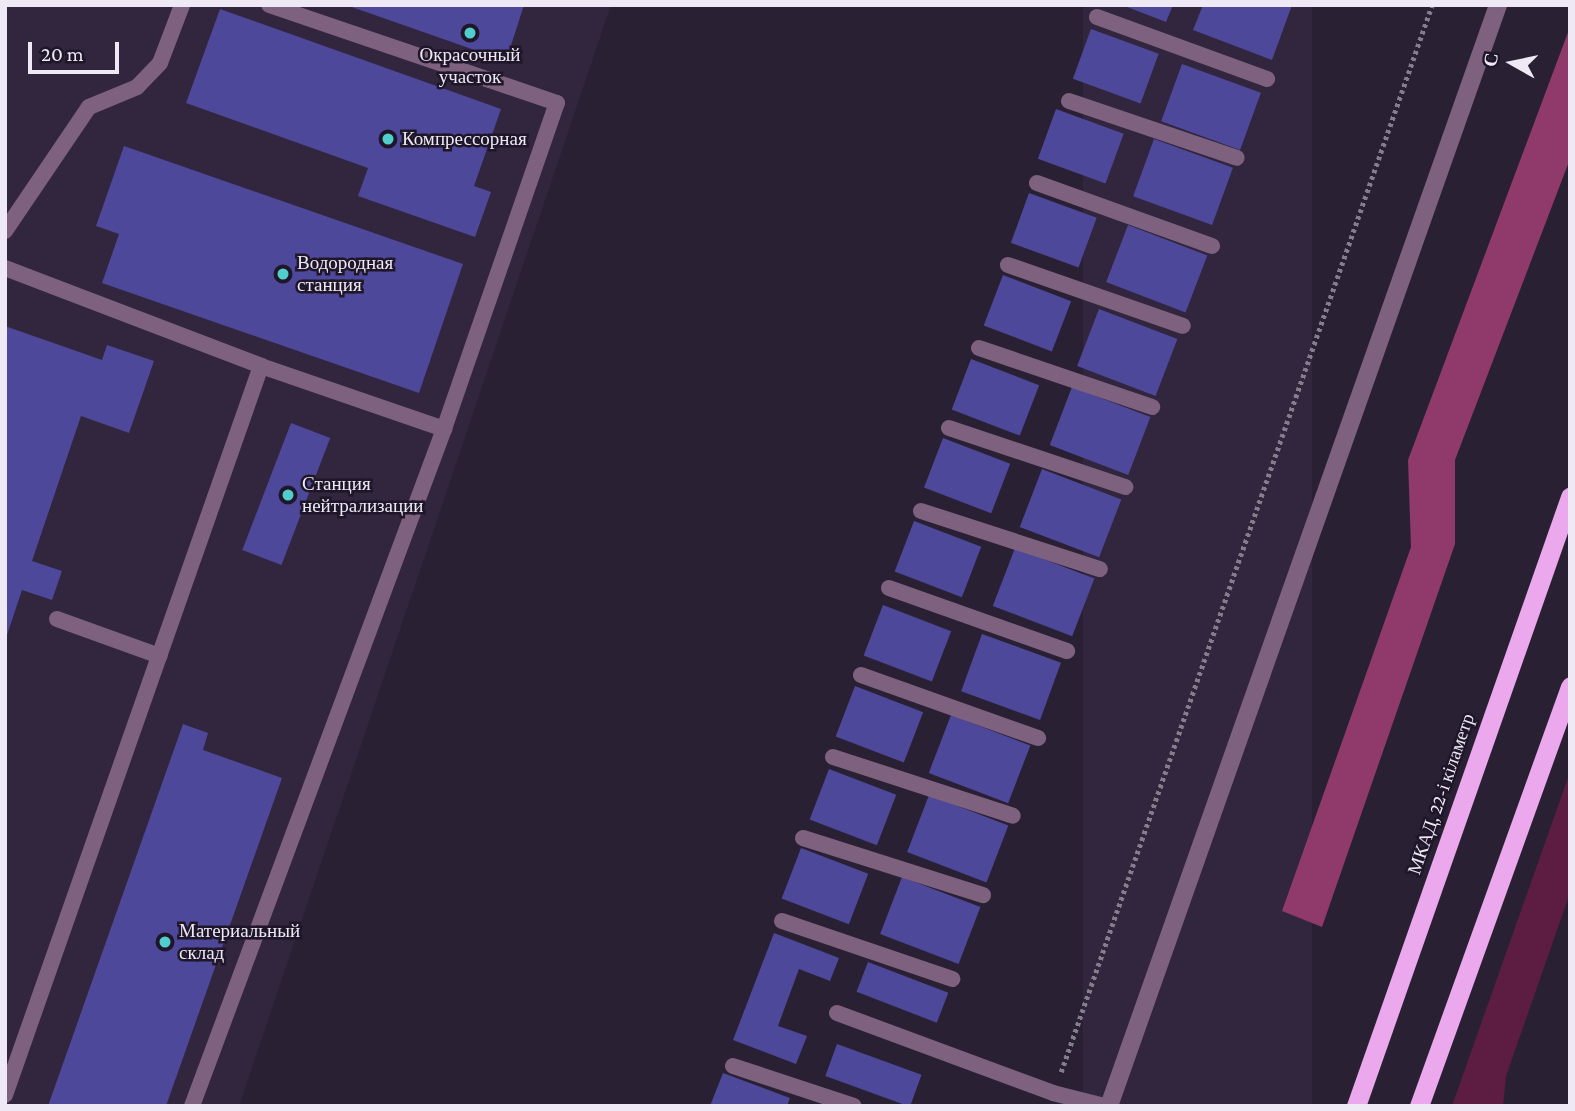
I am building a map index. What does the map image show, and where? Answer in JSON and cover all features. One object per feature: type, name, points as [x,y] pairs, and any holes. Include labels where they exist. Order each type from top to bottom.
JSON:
[{"type":"highway","name":"МКАД, 22-і кіламетр","points":[[1356,1106],[1570,497]]},
{"type":"highway","points":[[1419,1106],[1570,686]]},
{"type":"street","points":[[1107,1106],[1498,5]]},
{"type":"lane","points":[[5,231],[89,107],[137,87],[160,63],[182,5]]},
{"type":"lane","points":[[192,1106],[444,429],[557,103],[269,5]]},
{"type":"lane","points":[[1097,17],[1267,79]]},
{"type":"lane","points":[[1069,101],[1237,158]]},
{"type":"lane","points":[[1037,183],[1212,246]]},
{"type":"lane","points":[[1008,265],[1183,326]]},
{"type":"lane","points":[[5,268],[261,366],[444,429]]},
{"type":"lane","points":[[979,348],[1152,407]]},
{"type":"lane","points":[[5,1095],[261,366]]},
{"type":"lane","points":[[949,428],[1125,487]]},
{"type":"lane","points":[[921,511],[1100,569]]},
{"type":"lane","points":[[889,588],[1067,651]]},
{"type":"lane","points":[[57,619],[160,656]]},
{"type":"lane","points":[[861,675],[1038,738]]},
{"type":"lane","points":[[833,757],[1013,816]]},
{"type":"lane","points":[[803,838],[983,895]]},
{"type":"lane","points":[[782,921],[952,979]]},
{"type":"lane","points":[[837,1013],[1053,1093],[1107,1106]]},
{"type":"lane","points":[[733,1066],[853,1106]]},
{"type":"path","points":[[1053,1093],[1432,5]]},
{"type":"shaded area","points":[[5,5],[611,5],[239,1106],[5,1106]]},
{"type":"shaded area","points":[[1083,5],[1312,5],[1312,1106],[1083,1106]]},
{"type":"shaded area","points":[[1570,27],[1570,159],[1455,460],[1455,544],[1322,927],[1282,911],[1411,547],[1408,460]]},
{"type":"shaded area","points":[[1570,772],[1570,893],[1506,1076],[1503,1106],[1452,1106]]},
{"type":"building","name":"Окрасочный участок","points":[[346,5],[524,5],[506,61]]},
{"type":"building","points":[[1122,5],[1173,5],[1166,22]]},
{"type":"building","points":[[1203,5],[1292,5],[1272,60],[1193,30]]},
{"type":"building","name":"Компрессорная","points":[[220,9],[501,109],[474,186],[491,192],[475,237],[358,196],[368,168],[186,103]]},
{"type":"building","points":[[1091,29],[1159,54],[1141,103],[1073,79]]},
{"type":"building","points":[[1182,64],[1261,93],[1240,150],[1161,121]]},
{"type":"building","points":[[1056,109],[1124,134],[1106,183],[1038,159]]},
{"type":"building","points":[[1154,139],[1233,168],[1212,225],[1133,196]]},
{"type":"building","name":"Водородная станция","points":[[124,146],[463,264],[419,393],[102,283],[119,234],[96,226]]},
{"type":"building","points":[[1029,193],[1097,218],[1079,267],[1011,243]]},
{"type":"building","points":[[1128,225],[1207,255],[1185,312],[1106,282]]},
{"type":"building","points":[[1003,275],[1071,301],[1052,352],[984,325]]},
{"type":"building","points":[[1099,309],[1177,339],[1156,396],[1077,366]]},
{"type":"building","points":[[5,326],[102,360],[107,345],[154,361],[129,433],[81,416],[32,561],[62,571],[52,600],[22,590],[6,638]]},
{"type":"building","points":[[971,359],[1039,385],[1020,436],[952,409]]},
{"type":"building","points":[[1072,387],[1150,417],[1128,475],[1050,445]]},
{"type":"building","name":"Станция нейтрализации","points":[[291,423],[330,438],[281,565],[242,550]]},
{"type":"building","points":[[943,438],[1010,464],[991,513],[924,487]]},
{"type":"building","points":[[1042,469],[1121,499],[1099,557],[1020,527]]},
{"type":"building","points":[[914,521],[981,547],[962,597],[895,571]]},
{"type":"building","points":[[1015,548],[1094,578],[1072,636],[993,606]]},
{"type":"building","points":[[883,605],[951,631],[932,682],[864,655]]},
{"type":"building","points":[[982,634],[1061,663],[1040,720],[961,691]]},
{"type":"building","points":[[855,686],[923,712],[904,763],[836,736]]},
{"type":"building","points":[[951,715],[1030,745],[1008,803],[929,773]]},
{"type":"building","name":"Материальный склад","points":[[183,724],[208,733],[203,750],[282,778],[166,1106],[48,1106]]},
{"type":"building","points":[[829,769],[896,795],[877,845],[810,819]]},
{"type":"building","points":[[929,795],[1008,825],[986,882],[907,852]]},
{"type":"building","points":[[801,848],[868,874],[849,924],[782,898]]},
{"type":"building","points":[[902,877],[980,907],[959,964],[880,934]]},
{"type":"building","points":[[774,933],[839,958],[830,981],[799,969],[778,1026],[807,1036],[796,1064],[733,1040]]},
{"type":"building","points":[[868,962],[948,993],[937,1023],[857,992]]},
{"type":"building","points":[[837,1044],[922,1075],[910,1106],[825,1076]]},
{"type":"building","points":[[723,1073],[790,1098],[787,1106],[710,1106]]},
{"type":"place","name":"Окрасочный участок","points":[[470,33]]},
{"type":"place","name":"Компрессорная","points":[[388,139]]},
{"type":"place","name":"Водородная станция","points":[[283,274]]},
{"type":"place","name":"Станция нейтрализации","points":[[288,495]]},
{"type":"place","name":"Материальный склад","points":[[165,942]]}]
